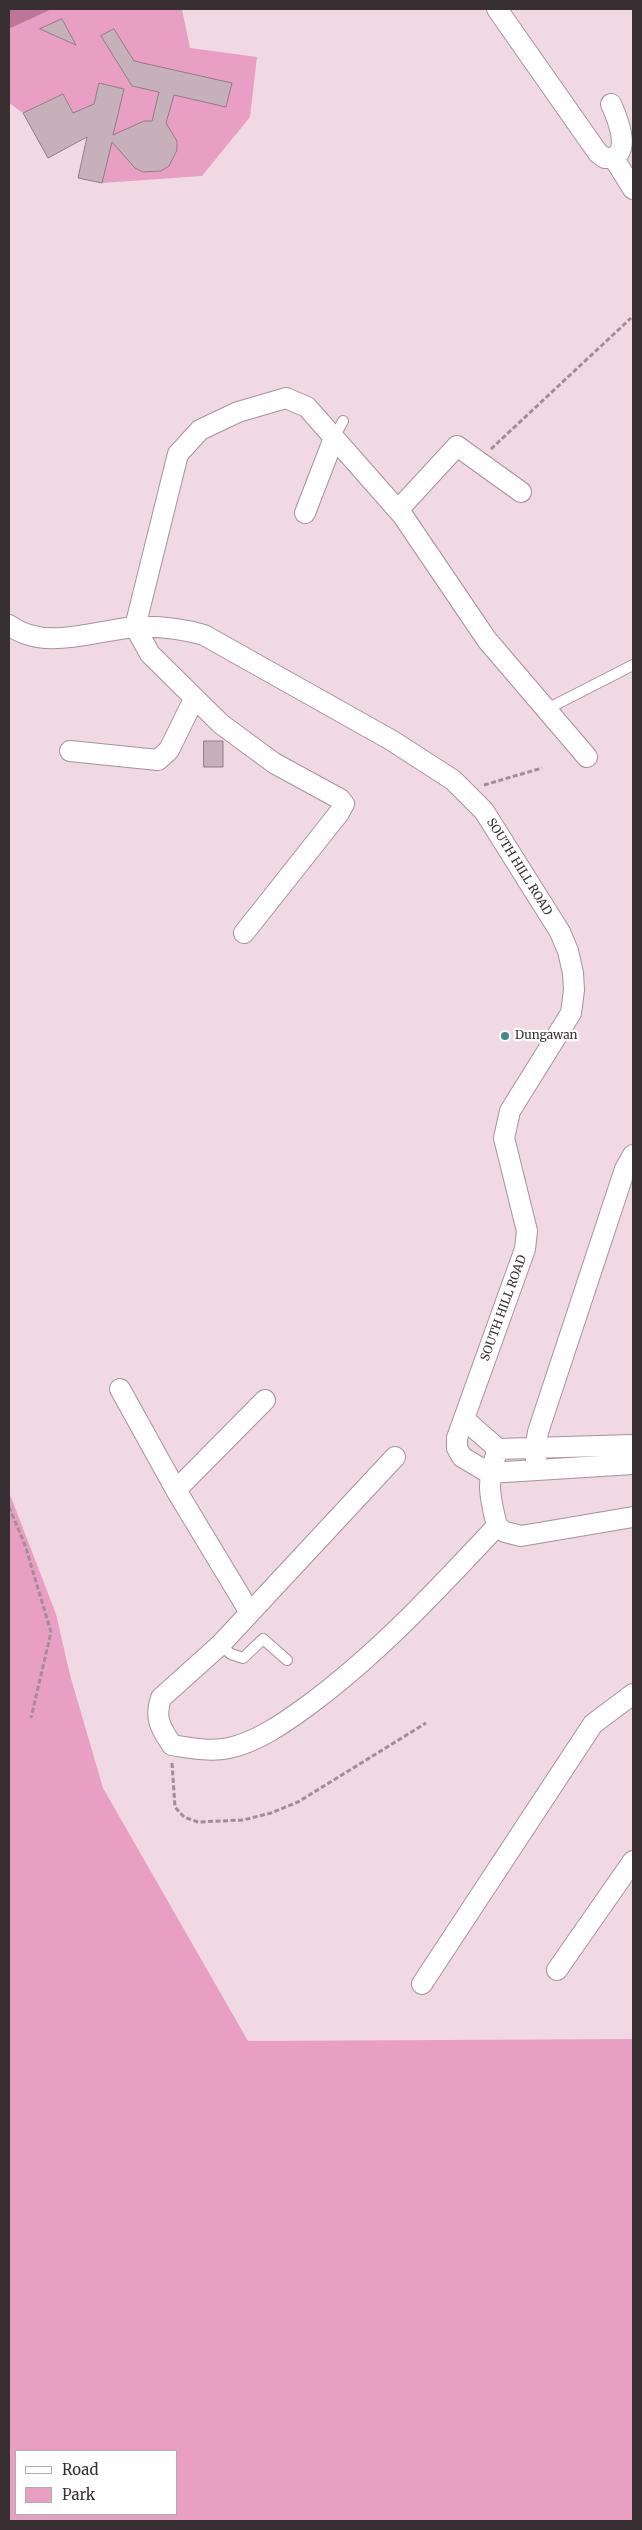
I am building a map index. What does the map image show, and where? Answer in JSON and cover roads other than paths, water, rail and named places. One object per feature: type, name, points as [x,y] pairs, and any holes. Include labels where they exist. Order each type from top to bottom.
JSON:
[{"type":"street","points":[[497,9],[598,153],[605,158],[613,157],[619,152],[622,135],[620,123],[611,104]]},
{"type":"street","points":[[613,157],[633,189]]},
{"type":"street","points":[[244,933],[339,813],[344,804],[340,799],[274,763],[221,724],[150,654],[135,628],[178,454],[200,430],[238,412],[286,398],[307,407],[339,429],[398,510],[487,640],[588,758]]},
{"type":"street","points":[[305,513],[339,429]]},
{"type":"street","points":[[398,510],[457,446],[521,492]]},
{"type":"street","name":"SOUTH HILL ROAD","points":[[9,625],[17,631],[49,639],[135,628],[188,630],[204,635],[391,740],[453,780],[484,810],[560,932],[568,951],[574,990],[571,1013],[510,1111],[504,1138],[527,1231],[525,1248],[457,1438],[457,1448],[462,1457],[489,1473]]},
{"type":"street","points":[[70,751],[158,760],[169,750],[194,699]]},
{"type":"street","points":[[537,1469],[535,1448],[625,1169],[633,1155]]},
{"type":"street","points":[[120,1388],[176,1490],[249,1611]]},
{"type":"street","points":[[176,1490],[265,1400]]},
{"type":"street","points":[[464,1419],[498,1449],[633,1445]]},
{"type":"street","points":[[498,1449],[489,1473],[491,1504],[497,1526],[505,1532],[521,1536],[633,1517]]},
{"type":"street","points":[[395,1457],[249,1611],[220,1645],[161,1698],[157,1710],[158,1720],[172,1745],[212,1750],[230,1748],[258,1737],[286,1722],[348,1675],[423,1605],[497,1526]]},
{"type":"street","points":[[489,1473],[633,1464]]},
{"type":"street","points":[[422,1984],[593,1724],[633,1694]]},
{"type":"street","points":[[557,1970],[633,1861]]},
{"type":"lane","points":[[547,709],[633,665]]},
{"type":"lane","points":[[220,1645],[237,1658],[243,1658],[263,1639],[287,1660]]},
{"type":"place","name":"Dungawan","points":[[505,1036]]}]
